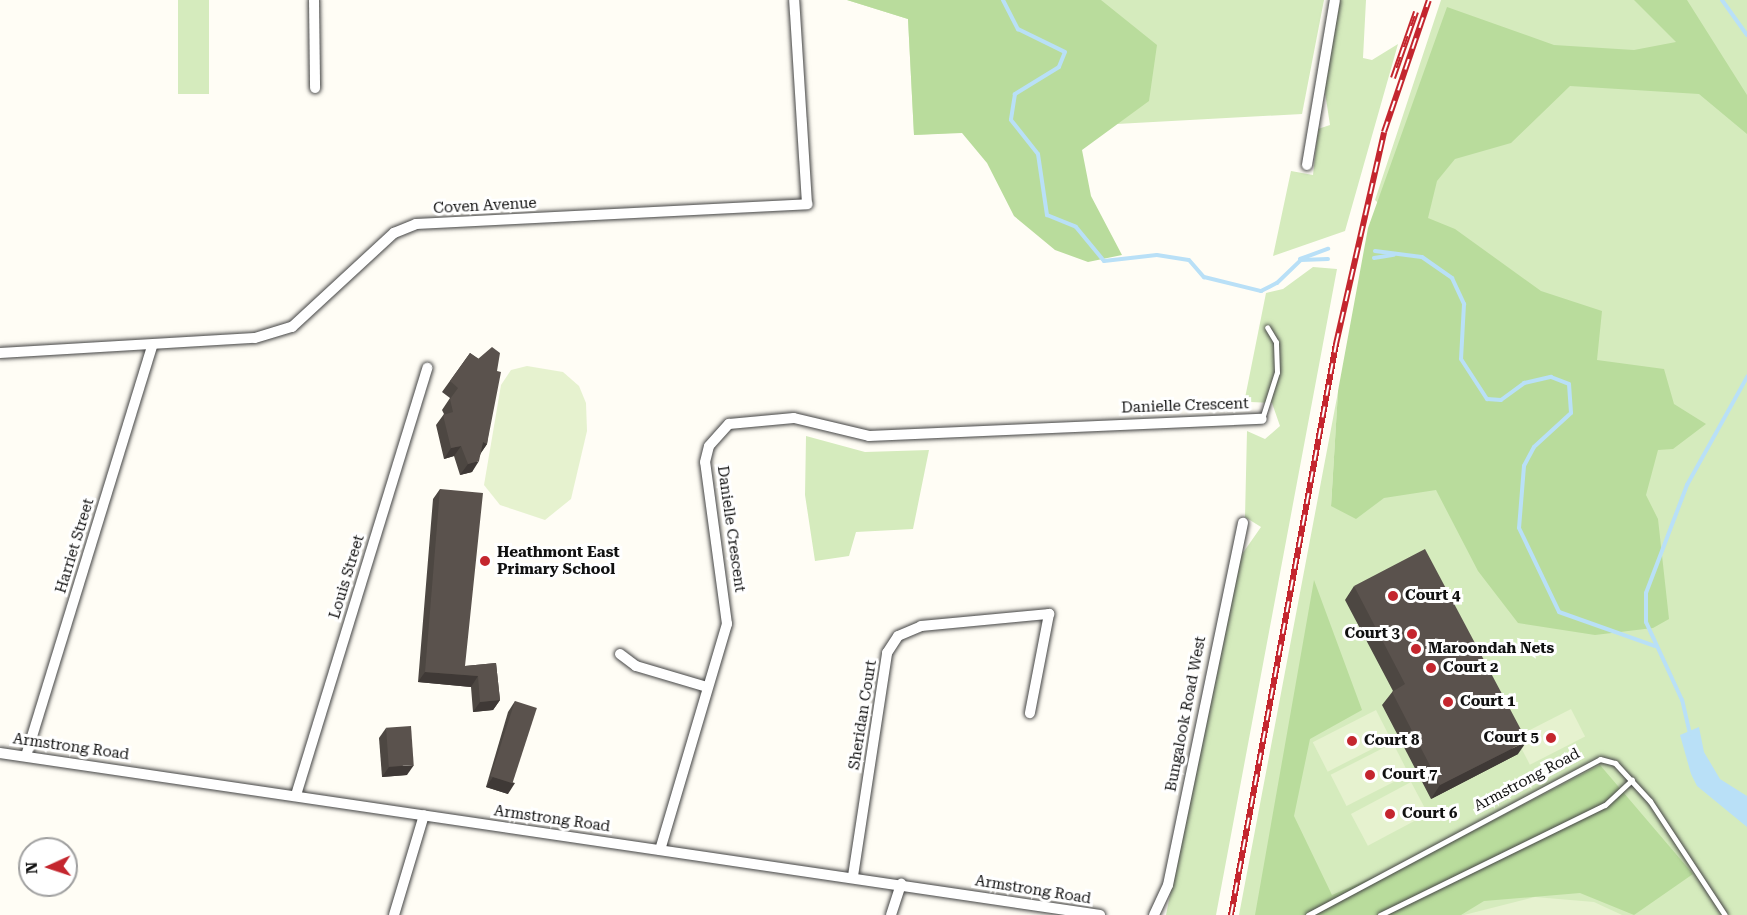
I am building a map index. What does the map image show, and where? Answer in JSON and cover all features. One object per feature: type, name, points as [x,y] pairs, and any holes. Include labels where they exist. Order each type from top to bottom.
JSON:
[{"type":"street","points":[[314,0],[315,88]]},
{"type":"street","name":"Coven Avenue","points":[[0,353],[152,346],[255,338],[292,327],[394,233],[416,224],[807,204],[794,0]]},
{"type":"street","points":[[1307,165],[1335,0]]},
{"type":"street","name":"Harriet Street","points":[[26,756],[152,346]]},
{"type":"street","name":"Louis Street","points":[[296,795],[427,368]]},
{"type":"street","name":"Danielle Crescent","points":[[660,850],[727,624],[705,462],[709,446],[729,424],[794,417],[869,436],[1262,419]]},
{"type":"street","name":"Bungalook Road West","points":[[1157,913],[1243,523]]},
{"type":"street","name":"Sheridan Court","points":[[853,876],[887,653],[898,636],[921,626],[1049,614],[1030,713]]},
{"type":"street","points":[[620,654],[636,666],[707,687]]},
{"type":"street","name":"Armstrong Road","points":[[0,753],[660,850],[853,876],[1100,915]]},
{"type":"street","points":[[394,915],[424,815]]},
{"type":"street","points":[[891,915],[901,884]]},
{"type":"lane","points":[[1262,419],[1277,372],[1276,342],[1267,327]]},
{"type":"lane","name":"Armstrong Road","points":[[1308,915],[1600,759],[1615,763],[1669,825],[1725,915]]},
{"type":"lane","points":[[1380,915],[1605,805],[1632,780]]},
{"type":"green space","points":[[178,0],[209,0],[209,94],[178,94]]},
{"type":"green space","points":[[847,0],[1324,0],[1302,114],[914,135],[908,19]]},
{"type":"green space","points":[[847,0],[1101,0],[1157,45],[1149,101],[1082,150],[1091,196],[1122,255],[1088,262],[1055,250],[1014,216],[987,163],[962,133],[914,135],[908,19]]},
{"type":"green space","points":[[1339,0],[1366,0],[1363,58],[1372,60],[1398,44],[1345,231],[1273,256],[1291,171],[1313,175],[1318,129],[1330,125],[1324,86]]},
{"type":"green space","points":[[1441,0],[1747,0],[1747,915],[1239,915],[1338,392],[1331,506],[1590,398],[1375,200]]},
{"type":"green space","points":[[1634,0],[1687,0],[1747,95],[1747,134],[1699,94],[1570,86],[1511,143],[1455,159],[1437,181],[1428,218],[1455,229],[1541,291],[1602,311],[1597,360],[1664,369],[1674,404],[1706,424],[1673,449],[1658,450],[1646,495],[1658,519],[1669,619],[1653,628],[1595,635],[1518,623],[1478,571],[1436,490],[1384,498],[1356,519],[1331,506],[1338,391],[1368,228],[1447,7],[1554,45],[1634,50],[1676,42]]},
{"type":"green space","points":[[1313,267],[1337,269],[1216,915],[1166,915],[1238,560],[1261,527],[1245,517],[1247,431],[1265,439],[1280,426],[1272,403],[1251,402],[1243,408],[1266,293],[1283,289]]},
{"type":"green space","points":[[527,366],[563,372],[579,386],[586,403],[587,431],[571,499],[545,520],[500,505],[484,485],[501,385],[511,370]]},
{"type":"green space","points":[[806,436],[865,452],[929,450],[913,529],[856,532],[849,556],[815,561],[805,495]]},
{"type":"green space","points":[[1314,580],[1362,710],[1310,739],[1294,816],[1332,895],[1436,850],[1600,765],[1693,874],[1634,915],[1580,893],[1484,901],[1461,915],[1255,915]]},
{"type":"green space","name":"Court 5","points":[[1571,709],[1585,737],[1530,765],[1516,737]]},
{"type":"green space","name":"Court 8","points":[[1376,710],[1391,739],[1328,772],[1313,742]]},
{"type":"green space","name":"Court 7","points":[[1393,743],[1409,774],[1347,806],[1331,775]]},
{"type":"green space","name":"Court 6","points":[[1411,782],[1428,814],[1368,846],[1351,814]]},
{"type":"green space","points":[[1535,897],[1594,902],[1622,915],[1464,915]]},
{"type":"water","points":[[1699,727],[1704,752],[1720,779],[1747,796],[1747,827],[1697,786],[1691,774],[1680,735]]},
{"type":"building","points":[[492,347],[500,353],[497,371],[501,372],[487,444],[483,442],[479,461],[468,464],[461,446],[451,448],[443,415],[453,412],[450,399],[458,388],[450,381],[470,353],[478,359]]},
{"type":"building","points":[[440,489],[483,493],[465,666],[496,663],[500,700],[480,702],[478,676],[425,672]]},
{"type":"building","name":"Maroondah Nets","points":[[1425,549],[1527,741],[1440,785],[1392,692],[1405,684],[1354,586]]},
{"type":"building","points":[[515,701],[537,708],[512,783],[491,776]]},
{"type":"building","points":[[411,726],[414,765],[389,767],[386,728]]},
{"type":"waterway","points":[[1003,0],[1018,29],[1065,52],[1059,67],[1015,94],[1011,120],[1038,154],[1047,215],[1076,227],[1104,261],[1157,255],[1189,260],[1204,277],[1261,291],[1277,283],[1301,260],[1328,259]]},
{"type":"waterway","points":[[1722,0],[1747,35]]},
{"type":"waterway","points":[[1300,259],[1328,249]]},
{"type":"waterway","points":[[1375,251],[1422,257],[1452,278],[1464,304],[1461,359],[1487,399],[1501,400],[1524,383],[1551,377],[1569,384],[1571,413],[1534,447],[1524,466],[1519,528],[1559,612],[1655,646]]},
{"type":"waterway","points":[[1374,258],[1394,255]]},
{"type":"waterway","points":[[1690,734],[1682,700],[1646,622],[1646,593],[1687,485],[1747,377]]},
{"type":"railway","points":[[1231,915],[1336,344],[1384,132],[1429,0]]},
{"type":"railway","points":[[1393,78],[1416,12]]},
{"type":"place","name":"Heathmont East Primary School","points":[[485,561]]},
{"type":"place","name":"Court 4","points":[[1393,596]]},
{"type":"place","name":"Court 3","points":[[1412,634]]},
{"type":"place","name":"Maroondah Nets","points":[[1416,649]]},
{"type":"place","name":"Court 2","points":[[1431,668]]},
{"type":"place","name":"Court 1","points":[[1448,702]]},
{"type":"place","name":"Court 5","points":[[1551,738]]},
{"type":"place","name":"Court 8","points":[[1352,741]]},
{"type":"place","name":"Court 7","points":[[1370,775]]},
{"type":"place","name":"Court 6","points":[[1390,814]]}]
